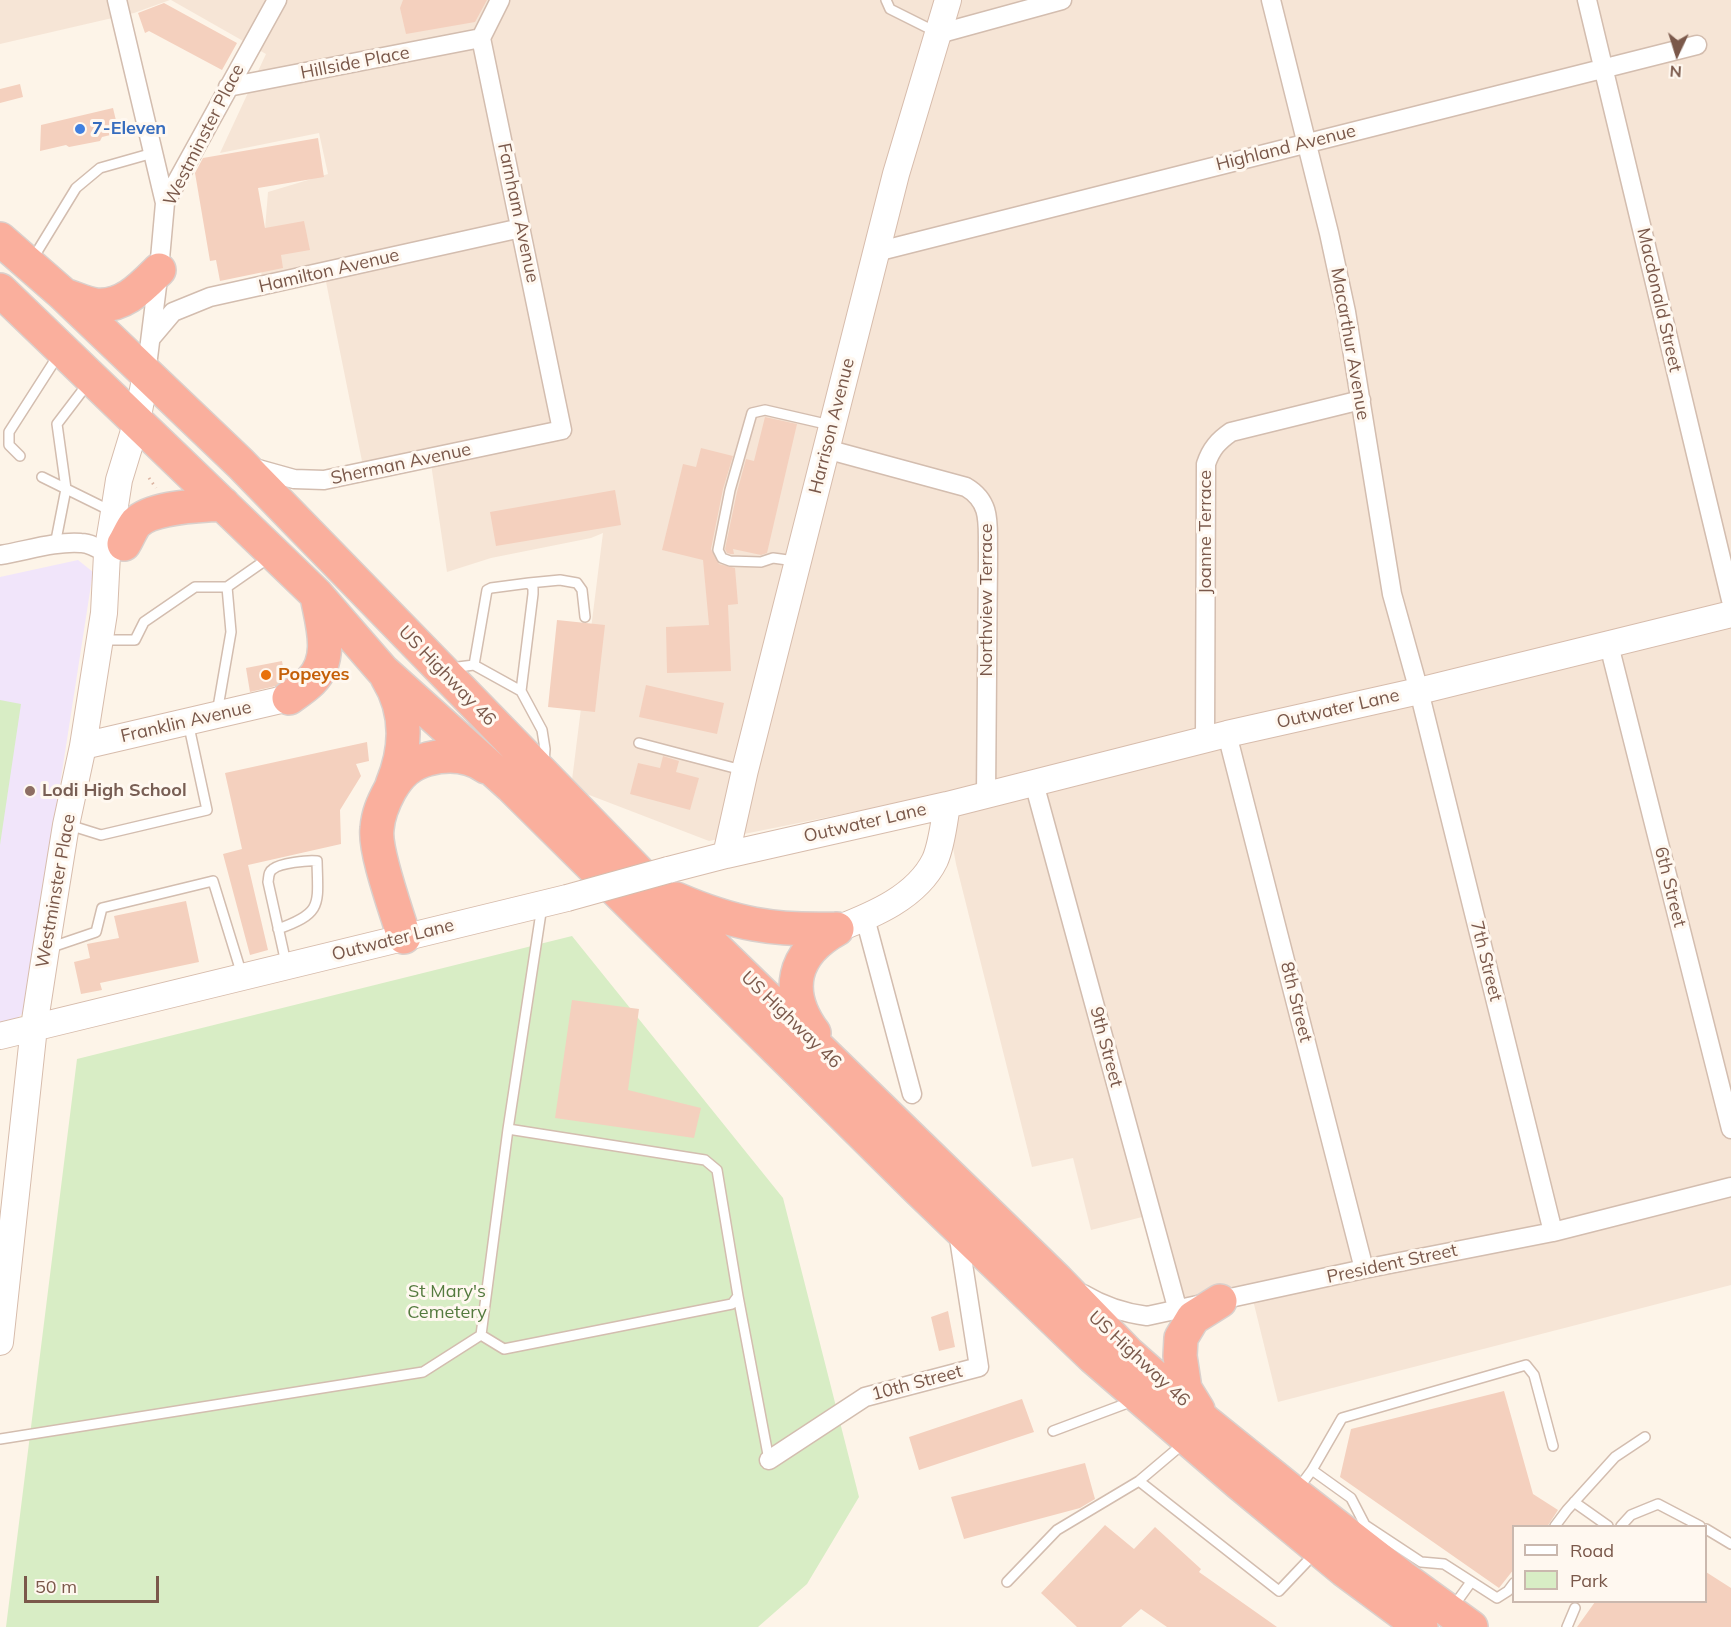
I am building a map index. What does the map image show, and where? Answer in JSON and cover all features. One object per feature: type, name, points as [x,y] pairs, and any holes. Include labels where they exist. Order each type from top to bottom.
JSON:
[{"type":"highway","name":"US Highway 46","points":[[0,239],[63,294],[241,464],[543,774],[662,880],[836,1064],[1057,1280],[1128,1353],[1197,1431],[1319,1549],[1344,1570],[1428,1621]]},
{"type":"highway","points":[[63,294],[95,305],[112,304],[140,290],[159,270]]},
{"type":"highway","name":"US Highway 46","points":[[5,305],[62,350],[275,554],[316,594],[383,671],[511,786],[1093,1357],[1141,1398],[1197,1431],[1303,1482],[1400,1562],[1428,1621]]},
{"type":"highway","points":[[116,549],[137,523],[157,512],[182,507],[223,504]]},
{"type":"highway","points":[[289,698],[312,680],[323,664],[325,638],[316,594]]},
{"type":"highway","points":[[383,671],[398,701],[404,734],[400,764],[391,790]]},
{"type":"highway","points":[[404,937],[376,832],[380,810],[403,772],[416,763],[449,756],[477,761],[511,786]]},
{"type":"highway","points":[[662,880],[712,915],[750,924],[796,930],[851,923]]},
{"type":"highway","points":[[836,1064],[803,1018],[797,1000],[796,983],[800,966],[807,952],[820,938],[851,923]]},
{"type":"highway","points":[[1197,1431],[1185,1389],[1180,1356],[1181,1338],[1193,1318],[1220,1301]]},
{"type":"street","points":[[117,0],[165,203]]},
{"type":"street","name":"Westminster Place","points":[[116,549],[114,512],[119,480],[136,421],[146,374],[165,203],[277,0]]},
{"type":"street","points":[[481,38],[500,0]]},
{"type":"street","name":"Harrison Avenue","points":[[726,855],[745,770],[896,174],[948,0]]},
{"type":"street","points":[[938,33],[1062,0]]},
{"type":"street","name":"Macarthur Avenue","points":[[1271,0],[1344,300],[1392,594],[1419,691]]},
{"type":"street","name":"Macdonald Street","points":[[1587,0],[1731,600]]},
{"type":"street","name":"Hillside Place","points":[[228,87],[481,38]]},
{"type":"street","name":"Farnham Avenue","points":[[481,38],[562,430]]},
{"type":"street","name":"Highland Avenue","points":[[876,252],[1697,45]]},
{"type":"street","name":"Hamilton Avenue","points":[[151,338],[173,312],[210,297],[521,228]]},
{"type":"street","name":"Joanne Terrace","points":[[1216,737],[1206,464],[1210,451],[1218,441],[1231,432],[1360,400]]},
{"type":"street","name":"Westminster Place","points":[[0,1342],[34,1027],[66,825],[83,746],[116,549],[137,483],[136,421]]},
{"type":"street","name":"Sherman Avenue","points":[[241,464],[294,479],[324,480],[562,430]]},
{"type":"street","name":"Northview Terrace","points":[[829,437],[966,487],[984,502],[987,515],[988,554],[986,795]]},
{"type":"street","points":[[0,555],[55,545],[82,543],[116,549]]},
{"type":"street","name":"Outwater Lane","points":[[0,1036],[555,901],[662,880],[726,855],[947,805],[1216,737],[1419,691],[1731,614]]},
{"type":"street","name":"6th Street","points":[[1609,645],[1731,1129]]},
{"type":"street","name":"7th Street","points":[[1419,691],[1553,1232]]},
{"type":"street","name":"Franklin Avenue","points":[[83,746],[289,698]]},
{"type":"street","name":"8th Street","points":[[1216,737],[1364,1269]]},
{"type":"street","name":"9th Street","points":[[1034,783],[1178,1311]]},
{"type":"street","points":[[912,1094],[851,923],[913,890],[935,860],[947,805]]},
{"type":"street","name":"President Street","points":[[1057,1280],[1097,1303],[1126,1313],[1147,1316],[1364,1269],[1553,1232],[1731,1187]]},
{"type":"street","name":"10th Street","points":[[769,1460],[866,1397],[978,1367],[958,1227]]},
{"type":"lane","points":[[886,0],[890,9],[938,33]]},
{"type":"lane","points":[[29,264],[76,188],[100,168],[153,153]]},
{"type":"lane","points":[[20,456],[9,445],[9,432],[62,350]]},
{"type":"lane","points":[[55,545],[66,489],[57,424],[92,378]]},
{"type":"lane","points":[[798,561],[773,558],[761,562],[730,561],[722,558],[718,550],[730,490],[752,413],[765,410],[829,437]]},
{"type":"lane","points":[[42,477],[114,512]]},
{"type":"lane","points":[[100,640],[135,640],[144,622],[195,587],[226,587],[275,554]]},
{"type":"lane","points":[[474,665],[486,590],[560,580],[577,583],[582,590],[585,617]]},
{"type":"lane","points":[[521,691],[533,594],[530,583]]},
{"type":"lane","points":[[216,716],[231,632],[226,587]]},
{"type":"lane","points":[[440,669],[474,665],[521,691],[542,730],[545,749],[543,774]]},
{"type":"lane","points":[[66,825],[100,835],[207,810],[188,722]]},
{"type":"lane","points":[[639,743],[745,770]]},
{"type":"lane","points":[[278,929],[310,914],[318,900],[317,861],[309,860],[274,868],[269,873],[268,882],[278,929],[287,966]]},
{"type":"lane","points":[[46,949],[96,932],[102,908],[213,881],[243,977]]},
{"type":"lane","points":[[0,1439],[423,1372],[481,1335],[508,1129],[555,901]]},
{"type":"lane","points":[[508,1129],[705,1160],[717,1170],[769,1460]]},
{"type":"lane","points":[[481,1335],[504,1349],[732,1304],[738,1296]]},
{"type":"lane","points":[[1303,1482],[1342,1418],[1526,1365],[1534,1375],[1553,1446]]},
{"type":"lane","points":[[1053,1431],[1141,1398]]},
{"type":"lane","points":[[1007,1582],[1057,1530],[1139,1481],[1197,1431]]},
{"type":"lane","points":[[1557,1525],[1615,1457],[1645,1437]]},
{"type":"lane","points":[[1139,1481],[1279,1591],[1319,1549]]},
{"type":"lane","points":[[1574,1502],[1605,1525]]},
{"type":"lane","points":[[1622,1525],[1631,1515],[1658,1504],[1696,1525]]},
{"type":"lane","points":[[1707,1530],[1731,1544]]},
{"type":"lane","points":[[1400,1562],[1444,1564],[1497,1598],[1512,1586]]},
{"type":"lane","points":[[1428,1621],[1472,1582]]},
{"type":"lane","points":[[1567,1627],[1575,1608]]},
{"type":"path","points":[[152,483],[153,477]]},
{"type":"shaded area","points":[[0,0],[170,0],[134,13],[0,44]]},
{"type":"shaded area","points":[[171,0],[1731,0],[1731,1285],[1278,1402],[1251,1292],[1182,1311],[1158,1213],[1091,1230],[1073,1158],[1032,1167],[956,864],[943,794],[709,841],[571,788],[603,533],[591,538],[491,558],[447,572],[430,457],[364,471],[322,262],[261,279],[268,192],[328,174],[319,133],[220,153],[266,54]]},
{"type":"shaded area","name":"Lodi High School","points":[[78,560],[93,572],[26,1004],[22,1014],[13,1022],[0,1025],[0,577]]},
{"type":"green space","points":[[0,700],[21,704],[0,845]]},
{"type":"green space","name":"St Mary's Cemetery","points":[[572,936],[783,1198],[859,1497],[807,1584],[758,1627],[6,1627],[77,1059]]},
{"type":"building","points":[[403,0],[487,0],[475,22],[406,34],[400,8]]},
{"type":"building","points":[[164,3],[237,43],[222,70],[149,31],[145,33],[138,13]]},
{"type":"building","points":[[20,84],[23,97],[0,103],[0,89]]},
{"type":"building","name":"7-Eleven","points":[[113,108],[119,133],[102,137],[100,141],[40,151],[41,125]]},
{"type":"building","points":[[318,138],[324,177],[258,188],[265,228],[304,221],[310,250],[281,255],[283,268],[220,281],[216,260],[210,261],[195,173],[203,158]]},
{"type":"building","points":[[765,417],[797,424],[767,553],[761,555],[733,549],[734,554],[727,553],[725,549],[746,459],[754,461]]},
{"type":"building","points":[[701,448],[733,456],[723,489],[711,549],[719,564],[735,568],[738,604],[728,605],[731,671],[667,673],[666,627],[709,625],[703,560],[662,550],[683,464],[696,467]]},
{"type":"building","points":[[615,490],[621,525],[496,546],[490,512]]},
{"type":"building","points":[[557,620],[605,625],[595,712],[548,707]]},
{"type":"building","name":"Popeyes","points":[[282,661],[285,678],[276,686],[250,692],[246,668]]},
{"type":"building","points":[[646,685],[724,703],[717,734],[639,717]]},
{"type":"building","points":[[367,742],[369,761],[356,764],[361,776],[340,810],[341,844],[248,865],[268,950],[250,955],[223,854],[242,849],[225,773]]},
{"type":"building","points":[[663,756],[679,761],[676,772],[699,778],[690,810],[630,794],[638,763],[660,768]]},
{"type":"building","points":[[186,901],[199,962],[100,983],[102,990],[81,994],[74,962],[90,958],[87,944],[119,938],[114,916]]},
{"type":"building","points":[[572,1000],[639,1009],[628,1090],[701,1108],[694,1138],[555,1118]]},
{"type":"building","points":[[948,1311],[955,1347],[939,1351],[931,1317]]},
{"type":"building","points":[[1504,1391],[1533,1494],[1558,1510],[1548,1525],[1512,1525],[1512,1572],[1499,1588],[1340,1477],[1351,1429]]},
{"type":"building","points":[[1022,1399],[1034,1432],[919,1470],[909,1437]]},
{"type":"building","points":[[1085,1463],[1095,1499],[1080,1508],[964,1539],[951,1497]]},
{"type":"building","points":[[1105,1525],[1134,1549],[1155,1527],[1201,1569],[1199,1572],[1277,1627],[1167,1627],[1141,1609],[1121,1627],[1077,1627],[1041,1593]]},
{"type":"building","points":[[1707,1573],[1731,1588],[1731,1627],[1577,1627],[1594,1603],[1707,1603]]},
{"type":"place","name":"7-Eleven","points":[[80,129]]},
{"type":"place","name":"Popeyes","points":[[266,675]]},
{"type":"place","name":"Lodi High School","points":[[30,791]]}]
